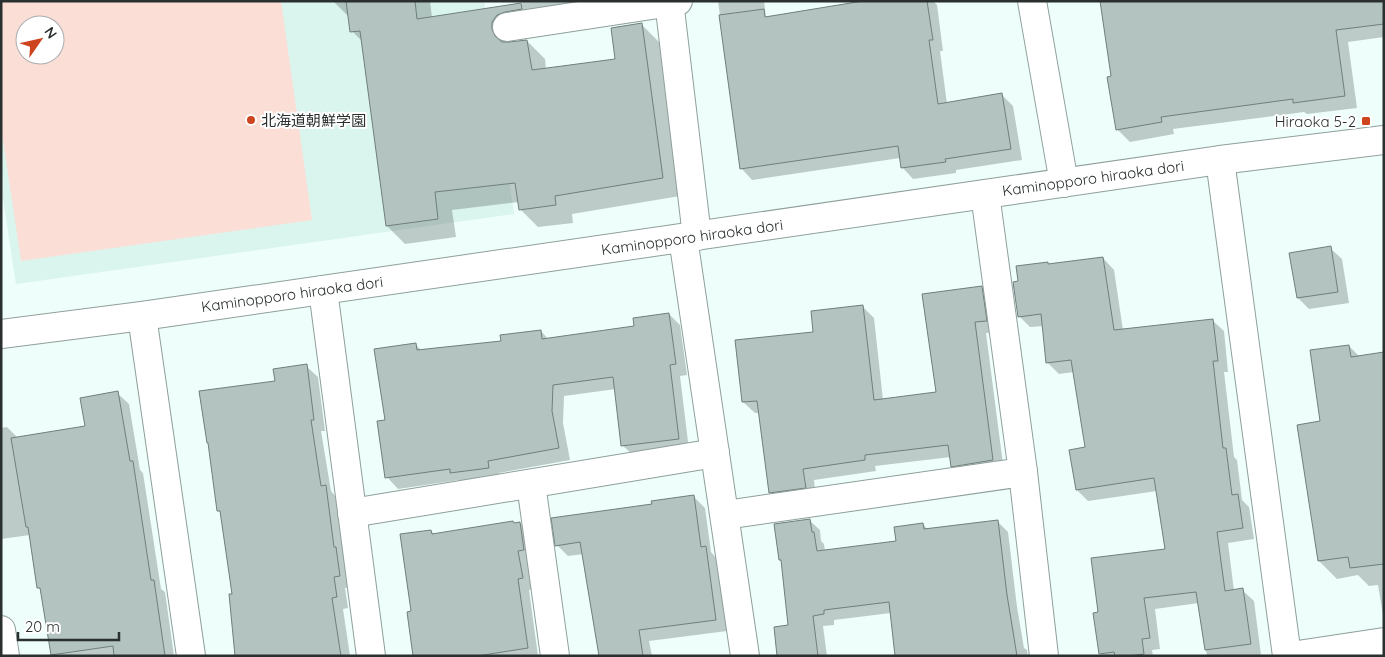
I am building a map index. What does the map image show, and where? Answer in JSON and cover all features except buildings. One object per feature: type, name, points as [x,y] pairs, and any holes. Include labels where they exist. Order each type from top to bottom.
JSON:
[{"type":"street","points":[[1032,1],[1064,182]]},
{"type":"street","points":[[507,27],[672,2],[690,237],[715,453],[745,656]]},
{"type":"street","name":"Kaminopporo hiraoka dori","points":[[1,334],[142,316],[1220,160],[1384,140]]},
{"type":"street","points":[[1220,160],[1289,656],[1384,642]]},
{"type":"street","points":[[985,194],[1023,472],[1044,656]]},
{"type":"street","points":[[323,290],[371,656]]},
{"type":"street","points":[[142,316],[191,656]]},
{"type":"street","points":[[352,513],[715,453]]},
{"type":"street","points":[[725,515],[1023,472]]},
{"type":"street","points":[[532,484],[555,656]]},
{"type":"street","points":[[1,630],[5,656]]},
{"type":"shaded area","name":"北海道朝鮮学園","points":[[1,1],[484,1],[514,214],[16,284],[1,185]]},
{"type":"shaded area","points":[[1,1],[281,1],[312,220],[21,261],[1,127]]},
{"type":"place","name":"北海道朝鮮学園","points":[[251,120]]},
{"type":"place","name":"Hiraoka 5-2","points":[[1366,121]]}]
